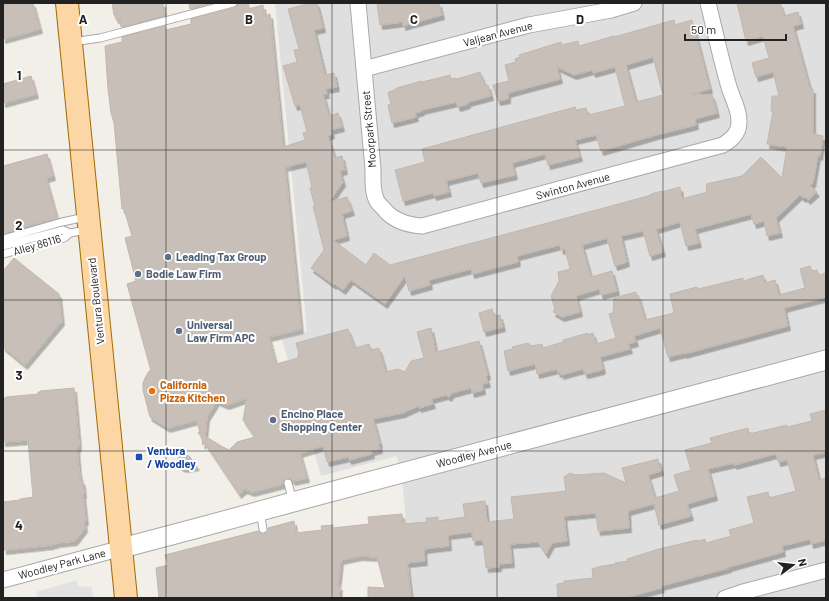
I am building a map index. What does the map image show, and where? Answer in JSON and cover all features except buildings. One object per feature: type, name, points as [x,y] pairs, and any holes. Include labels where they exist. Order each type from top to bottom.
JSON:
[{"type":"main road","name":"Ventura Boulevard","points":[[67,3],[71,42],[82,226],[122,548],[126,598]]},
{"type":"street","name":"Moorpark Street","points":[[358,3],[373,169],[372,184],[377,201],[391,217],[412,225],[422,226]]},
{"type":"street","name":"Valjean Avenue","points":[[364,69],[529,25],[611,10],[634,3]]},
{"type":"street","name":"Swinton Avenue","points":[[422,226],[723,145],[732,139],[738,130],[739,120],[708,3]]},
{"type":"street","name":"Woodley Avenue","points":[[122,548],[826,360]]},
{"type":"street","name":"Woodley Park Lane","points":[[3,580],[122,548]]},
{"type":"street","points":[[725,598],[826,570]]},
{"type":"lane","points":[[71,42],[100,38],[233,3]]},
{"type":"lane","points":[[3,239],[62,222],[82,226]]},
{"type":"lane","name":"Alley 86116","points":[[3,246],[82,226]]},
{"type":"lane","name":"Alley 86116","points":[[3,254],[64,238],[82,226]]},
{"type":"lane","points":[[288,483],[293,502]]},
{"type":"lane","points":[[260,511],[263,529]]},
{"type":"shaded area","points":[[275,3],[826,3],[826,598],[412,598],[403,488],[397,456],[321,476],[282,340],[307,332]]},
{"type":"shaded area","points":[[77,580],[77,586],[92,587],[93,598],[38,598],[36,592]]},
{"type":"place","name":"Leading Tax Group","points":[[168,257]]},
{"type":"place","name":"Bodie Law Firm","points":[[138,274]]},
{"type":"place","name":"Universal Law Firm APC","points":[[179,331]]},
{"type":"place","name":"California Pizza Kitchen","points":[[152,391]]},
{"type":"place","name":"Encino Place Shopping Center","points":[[273,420]]},
{"type":"place","name":"Ventura / Woodley","points":[[139,457]]}]
